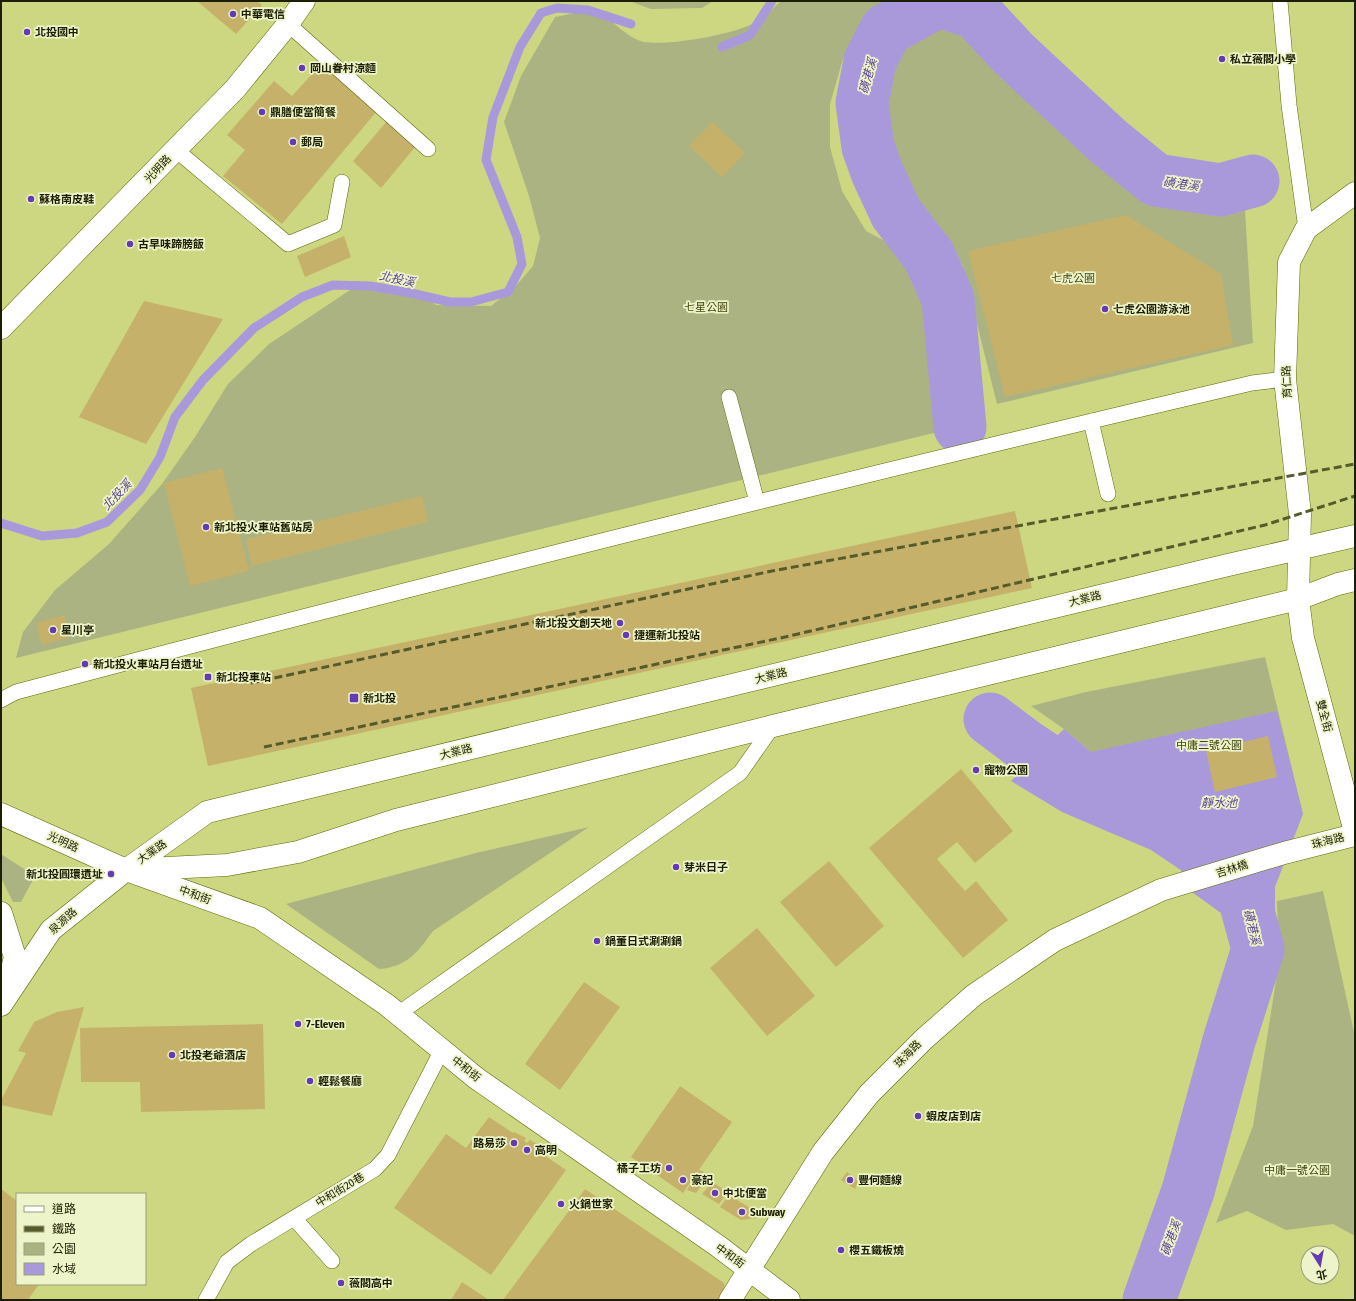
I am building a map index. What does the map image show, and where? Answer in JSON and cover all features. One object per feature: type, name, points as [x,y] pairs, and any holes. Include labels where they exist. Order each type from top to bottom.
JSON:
[{"type":"street","name":"光明路","points":[[1,328],[234,89],[288,24],[304,1]]},
{"type":"street","name":"育仁路","points":[[1298,599],[1300,514],[1285,379],[1289,262],[1306,229],[1355,193]]},
{"type":"street","name":"大業路","points":[[126,870],[207,812],[1355,536]]},
{"type":"street","name":"大業路","points":[[126,870],[227,865],[298,852],[396,820],[773,726],[1298,599],[1338,584],[1355,580]]},
{"type":"street","name":"雙全街","points":[[1298,599],[1303,638],[1355,832]]},
{"type":"street","name":"光明路","points":[[1,814],[126,870]]},
{"type":"street","name":"珠海路","points":[[1302,848],[1355,835]]},
{"type":"street","name":"吉林橋","points":[[1161,890],[1302,848]]},
{"type":"street","name":"泉源路","points":[[2,1003],[51,930],[126,870]]},
{"type":"street","name":"中和街","points":[[126,870],[260,918],[398,1014],[476,1078],[750,1270],[789,1300]]},
{"type":"street","name":"珠海路","points":[[730,1300],[823,1152],[869,1094],[924,1039],[974,995],[1055,940],[1161,890]]},
{"type":"street","points":[[1,914],[15,957],[2,1003]]},
{"type":"lane","points":[[1280,1],[1289,105],[1306,229]]},
{"type":"lane","points":[[288,24],[428,149]]},
{"type":"lane","points":[[176,150],[288,244],[334,225],[342,182]]},
{"type":"lane","points":[[1,700],[16,692],[199,644],[757,502],[1252,383],[1285,379]]},
{"type":"lane","points":[[729,397],[757,502]]},
{"type":"lane","points":[[1091,421],[1108,494]]},
{"type":"lane","points":[[398,1014],[740,773],[773,726]]},
{"type":"lane","name":"中和街20巷","points":[[206,1300],[227,1262],[251,1244],[375,1169],[388,1155],[442,1050]]},
{"type":"lane","points":[[294,1218],[332,1261]]},
{"type":"green space","points":[[629,1],[713,1],[702,8],[651,9]]},
{"type":"green space","name":"七星公園","points":[[781,1],[883,1],[860,25],[843,59],[830,104],[830,147],[842,191],[866,231],[904,251],[929,288],[939,331],[954,428],[16,658],[23,632],[55,590],[109,544],[162,484],[195,437],[228,384],[269,344],[350,290],[417,290],[436,305],[491,306],[515,287],[533,266],[540,238],[529,196],[504,122],[521,76],[555,17],[575,13],[602,12],[622,30],[639,40],[656,43],[671,42],[705,38],[753,24],[763,18]]},
{"type":"green space","name":"七虎公園","points":[[971,9],[997,66],[1068,133],[1146,201],[1245,210],[1253,343],[997,404],[962,264],[913,202],[884,153],[878,102],[896,43],[931,10]]},
{"type":"green space","name":"中庸二號公園","points":[[1265,657],[1303,814],[1091,752],[1064,729],[1031,706],[1086,692]]},
{"type":"green space","points":[[589,827],[433,931],[417,952],[404,962],[389,968],[379,969],[286,904],[476,853]]},
{"type":"green space","points":[[1,854],[35,876],[21,902],[13,902],[1,878]]},
{"type":"green space","name":"中庸一號公園","points":[[1323,891],[1355,1037],[1355,1236],[1333,1224],[1286,1230],[1247,1211],[1216,1223],[1253,1126],[1279,962],[1277,901]]},
{"type":"water","name":"靜水池","points":[[1277,711],[1303,814],[1275,887],[1275,919],[1236,928],[1228,902],[1151,850],[1062,812],[1011,781],[1064,729],[1091,752]]},
{"type":"building","name":"中華電信","points":[[197,1],[257,1],[262,5],[236,34]]},
{"type":"building","name":"郵局","points":[[322,63],[377,111],[282,224],[223,176],[245,150],[227,135],[274,81],[292,96]]},
{"type":"building","points":[[387,121],[416,146],[381,188],[353,161]]},
{"type":"building","points":[[712,122],[745,153],[722,177],[689,146]]},
{"type":"building","name":"七虎公園游泳池","points":[[1126,215],[1221,274],[1233,345],[1005,397],[968,251]]},
{"type":"building","points":[[344,236],[351,257],[305,277],[297,256]]},
{"type":"building","points":[[144,301],[223,319],[146,444],[79,417]]},
{"type":"building","name":"新北投火車站舊站房","points":[[222,468],[249,571],[190,586],[164,483]]},
{"type":"building","points":[[422,496],[428,522],[252,566],[246,539]]},
{"type":"building","name":"捷運新北投站","points":[[1015,511],[1032,588],[208,766],[191,688]]},
{"type":"building","name":"星川亭","points":[[64,615],[70,637],[42,645],[36,623]]},
{"type":"building","points":[[1268,736],[1277,777],[1215,792],[1206,751]]},
{"type":"building","points":[[961,769],[1013,831],[975,863],[957,842],[937,859],[965,891],[976,881],[1008,920],[963,958],[869,848]]},
{"type":"building","points":[[829,861],[884,926],[836,967],[780,902]]},
{"type":"building","points":[[757,928],[815,996],[767,1036],[710,968]]},
{"type":"building","points":[[584,982],[620,1007],[560,1090],[525,1064]]},
{"type":"building","points":[[84,1007],[52,1116],[1,1105],[1,1100],[26,1053],[18,1051],[34,1022],[57,1012]]},
{"type":"building","name":"北投老爺酒店","points":[[263,1024],[265,1109],[141,1112],[140,1082],[81,1082],[80,1028]]},
{"type":"building","points":[[680,1086],[732,1122],[683,1193],[631,1157]]},
{"type":"building","points":[[489,1117],[513,1133],[514,1132],[526,1138],[524,1141],[527,1143],[530,1140],[538,1145],[535,1149],[566,1170],[491,1275],[394,1208],[446,1134],[466,1148]]},
{"type":"building","points":[[699,1170],[710,1174],[696,1193],[687,1190]]},
{"type":"building","name":"豐何麵線","points":[[847,1172],[858,1181],[855,1189],[841,1180]]},
{"type":"building","name":"中北便當","points":[[712,1182],[728,1192],[719,1204],[702,1194]]},
{"type":"building","points":[[1,1189],[16,1200],[16,1285],[38,1285],[28,1300],[1,1300]]},
{"type":"building","points":[[585,1189],[724,1283],[726,1300],[503,1300]]},
{"type":"building","name":"Subway","points":[[729,1195],[765,1217],[741,1220],[720,1207]]},
{"type":"building","points":[[462,1282],[489,1300],[451,1300]]},
{"type":"waterway","name":"北投溪","points":[[722,47],[750,35],[772,1]]},
{"type":"waterway","name":"磺港溪","points":[[960,427],[948,299],[929,256],[896,213],[877,172],[868,147],[862,103],[870,61],[886,30],[938,1],[975,12],[1013,53],[1058,95],[1109,142],[1156,180],[1220,190],[1253,181]]},
{"type":"waterway","name":"北投溪","points":[[1,523],[42,536],[77,533],[107,522],[140,490],[160,457],[175,417],[203,380],[254,328],[302,297],[333,285],[370,286],[450,302],[471,302],[508,292],[522,264],[517,237],[486,160],[493,117],[520,47],[541,13],[557,8],[588,10],[631,24]]},
{"type":"waterway","name":"磺港溪","points":[[990,719],[1026,746],[1099,794]]},
{"type":"waterway","name":"磺港溪","points":[[1149,1300],[1188,1191],[1229,1041],[1258,949],[1244,897],[1208,871]]},
{"type":"railway","points":[[251,683],[772,571],[1355,464]]},
{"type":"railway","points":[[264,747],[785,637],[1265,525],[1355,496]]},
{"type":"place","name":"中華電信","points":[[233,14]]},
{"type":"place","name":"北投國中","points":[[27,32]]},
{"type":"place","name":"私立薇閣小學","points":[[1222,59]]},
{"type":"place","name":"岡山眷村涼麵","points":[[302,68]]},
{"type":"place","name":"鼎膳便當簡餐","points":[[262,112]]},
{"type":"place","name":"郵局","points":[[293,142]]},
{"type":"place","name":"蘇格南皮鞋","points":[[31,199]]},
{"type":"place","name":"古早味蹄膀飯","points":[[130,244]]},
{"type":"place","name":"七虎公園游泳池","points":[[1105,309]]},
{"type":"place","name":"新北投火車站舊站房","points":[[206,527]]},
{"type":"place","name":"新北投文創天地","points":[[620,623]]},
{"type":"place","name":"星川亭","points":[[53,630]]},
{"type":"place","name":"捷運新北投站","points":[[626,635]]},
{"type":"place","name":"新北投火車站月台遺址","points":[[85,664]]},
{"type":"place","name":"新北投車站","points":[[208,677]]},
{"type":"place","name":"新北投","points":[[354,698]]},
{"type":"place","name":"寵物公園","points":[[976,770]]},
{"type":"place","name":"芽米日子","points":[[676,867]]},
{"type":"place","name":"新北投圓環遺址","points":[[111,874]]},
{"type":"place","name":"鍋董日式涮涮鍋","points":[[597,941]]},
{"type":"place","name":"7-Eleven","points":[[298,1024]]},
{"type":"place","name":"北投老爺酒店","points":[[172,1055]]},
{"type":"place","name":"輕鬆餐廳","points":[[310,1081]]},
{"type":"place","name":"蝦皮店到店","points":[[918,1116]]},
{"type":"place","name":"路易莎","points":[[514,1143]]},
{"type":"place","name":"高明","points":[[527,1150]]},
{"type":"place","name":"橘子工坊","points":[[669,1168]]},
{"type":"place","name":"豪記","points":[[683,1180]]},
{"type":"place","name":"豐何麵線","points":[[850,1180]]},
{"type":"place","name":"中北便當","points":[[715,1193]]},
{"type":"place","name":"火鍋世家","points":[[561,1204]]},
{"type":"place","name":"Subway","points":[[742,1212]]},
{"type":"place","name":"櫻五鐵板燒","points":[[841,1250]]},
{"type":"place","name":"薇閣高中","points":[[341,1283]]}]
